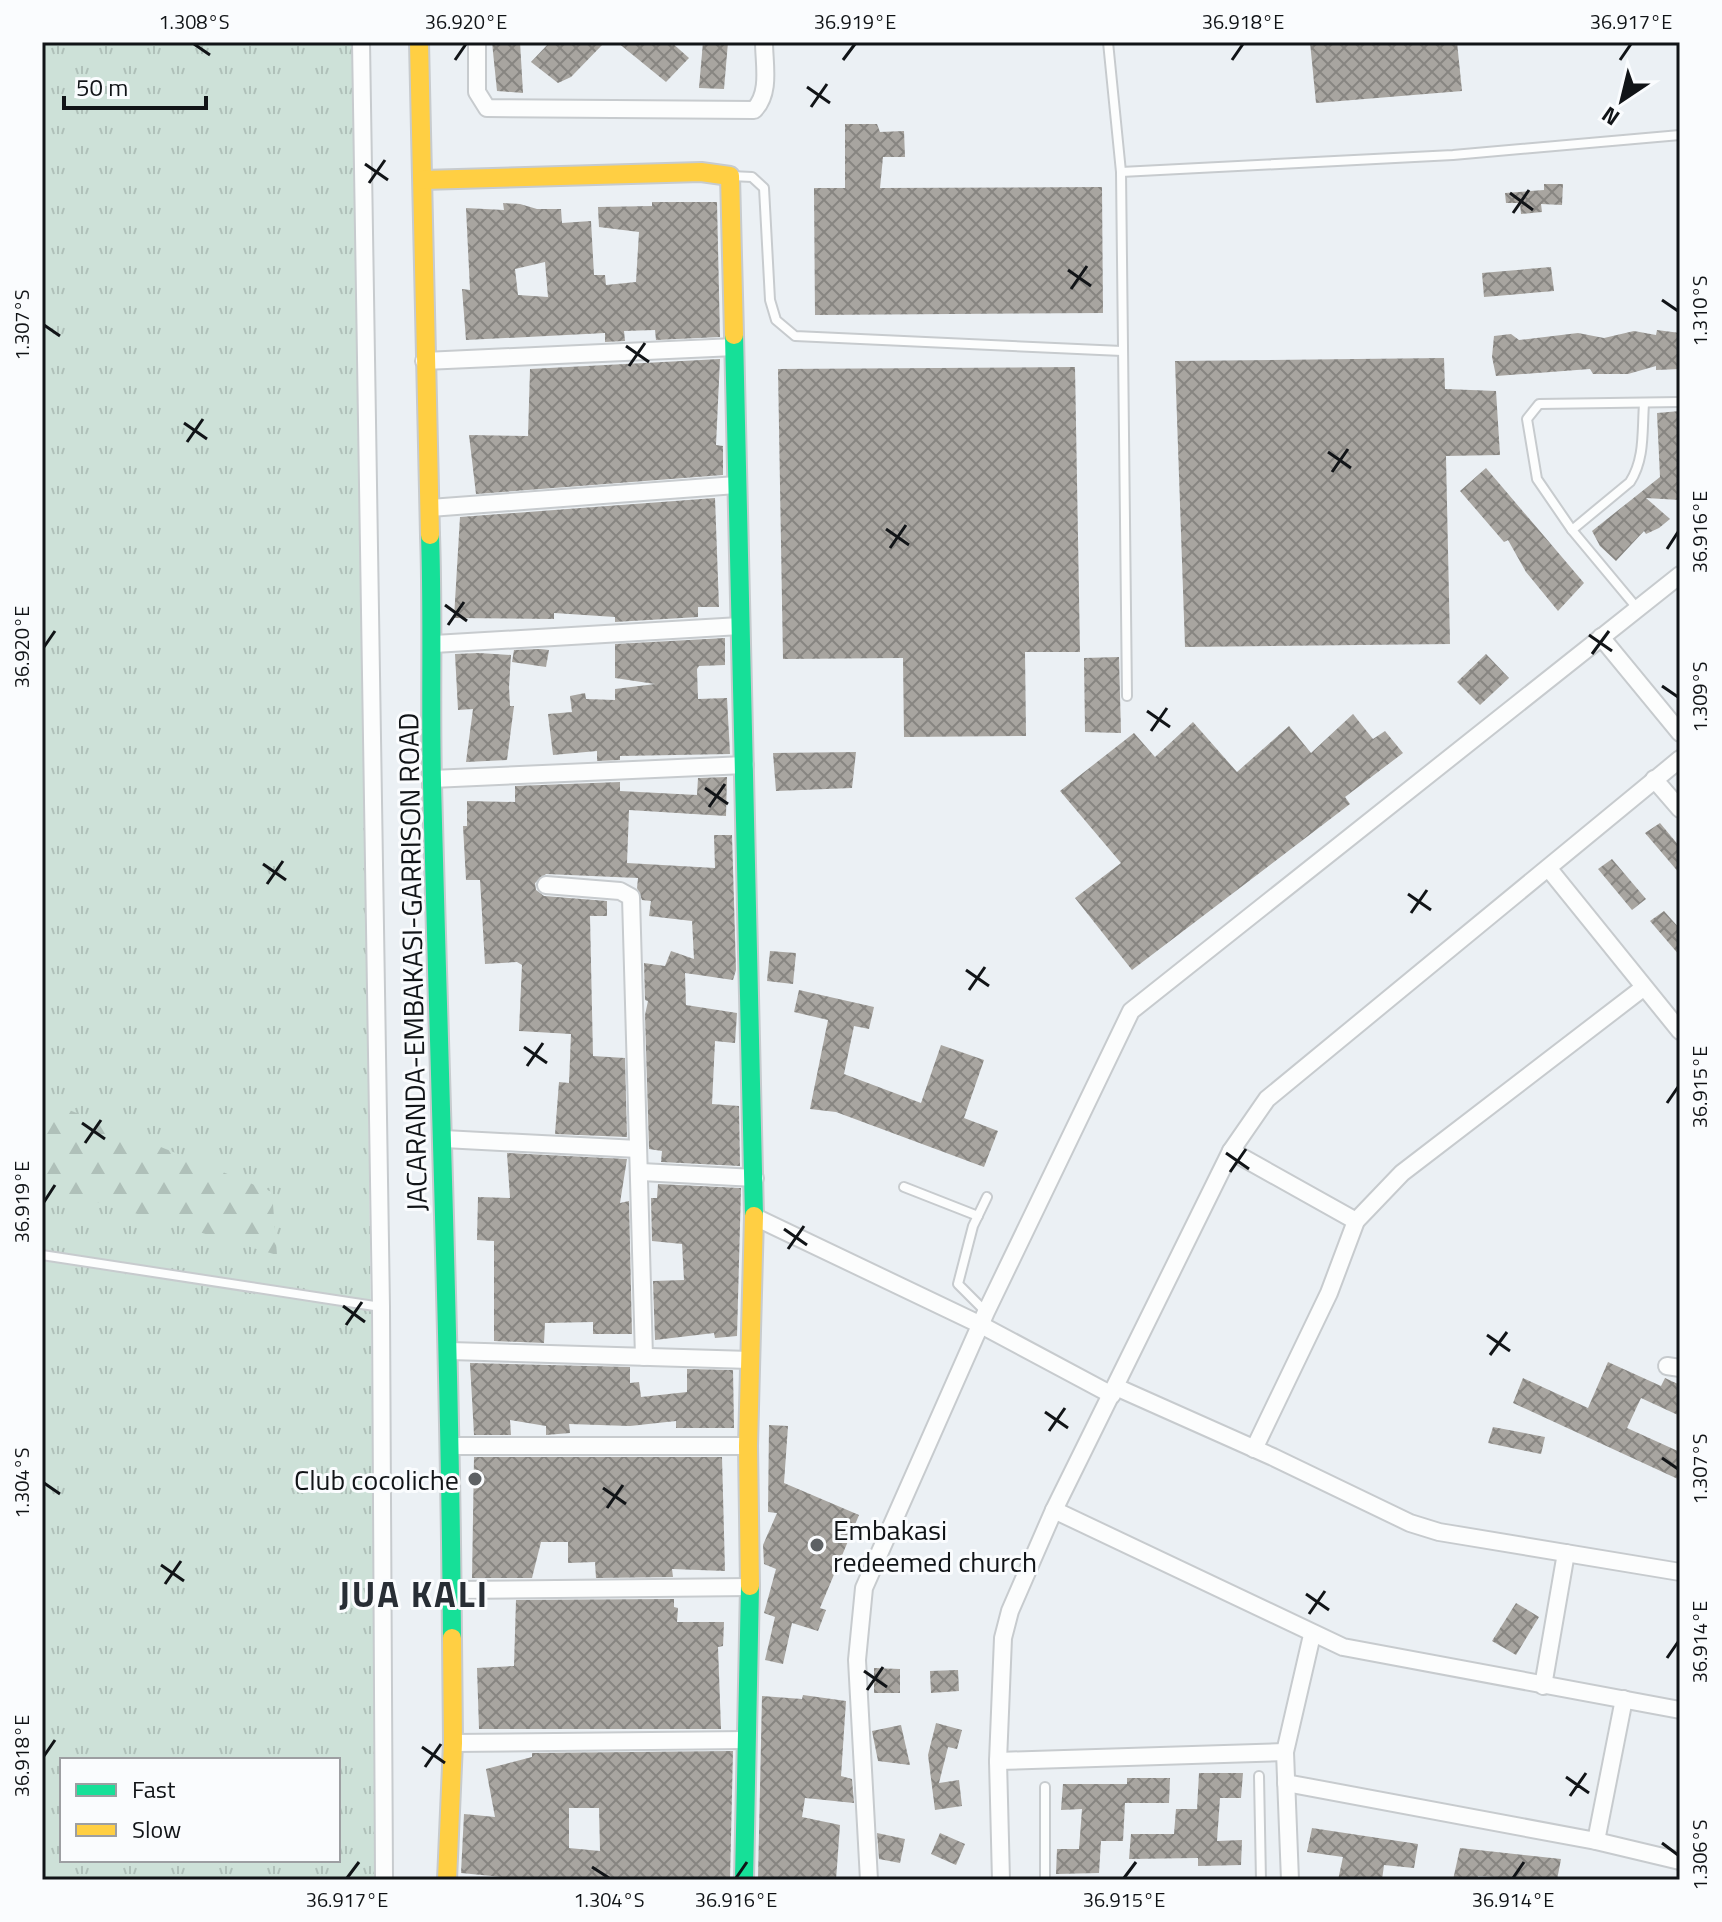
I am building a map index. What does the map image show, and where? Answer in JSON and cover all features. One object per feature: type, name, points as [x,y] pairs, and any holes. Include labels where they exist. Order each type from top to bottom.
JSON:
[{"type":"street","points":[[361,42],[381,1307],[384,1880]]},
{"type":"street","name":"JACARANDA-EMBAKASI-GARRISON ROAD","points":[[419,42],[424,361],[434,644],[432,779],[450,1351],[453,1743],[447,1880]]},
{"type":"street","points":[[477,42],[477,92],[487,108],[754,110],[761,103],[765,87],[764,42]]},
{"type":"street","points":[[423,180],[701,172],[730,176],[755,1178],[748,1446],[750,1587],[744,1880]]},
{"type":"street","points":[[424,361],[735,347]]},
{"type":"street","points":[[430,508],[736,485]]},
{"type":"street","points":[[869,1880],[857,1660],[864,1588],[984,1319],[1131,1011],[1680,575]]},
{"type":"street","points":[[434,644],[740,626]]},
{"type":"street","points":[[1601,637],[1680,733]]},
{"type":"street","points":[[1001,1880],[998,1761],[1003,1638],[1010,1611],[1054,1510],[1231,1151],[1267,1099],[1680,759]]},
{"type":"street","points":[[432,779],[745,765]]},
{"type":"street","points":[[1654,779],[1680,809]]},
{"type":"street","points":[[1549,869],[1680,1031]]},
{"type":"street","points":[[546,885],[620,891],[631,897],[644,1357]]},
{"type":"street","points":[[1254,1449],[1329,1293],[1356,1221],[1402,1173],[1643,988]]},
{"type":"street","points":[[444,1139],[553,1148],[638,1149]]},
{"type":"street","points":[[1231,1151],[1356,1221]]},
{"type":"street","points":[[641,1172],[755,1178]]},
{"type":"street","points":[[755,1217],[984,1319],[1114,1391],[1254,1449],[1410,1523],[1439,1532],[1680,1572]]},
{"type":"street","points":[[450,1351],[750,1360]]},
{"type":"street","points":[[449,1446],[748,1446]]},
{"type":"street","points":[[1054,1510],[1312,1635],[1372,1655],[1680,1710]]},
{"type":"street","points":[[1543,1686],[1566,1553]]},
{"type":"street","points":[[453,1590],[750,1587]]},
{"type":"street","points":[[1290,1880],[1285,1752],[1312,1635]]},
{"type":"street","points":[[1596,1841],[1624,1699]]},
{"type":"street","points":[[453,1743],[746,1740]]},
{"type":"street","points":[[998,1761],[1285,1752]]},
{"type":"street","points":[[1286,1783],[1596,1841],[1680,1861]]},
{"type":"lane","points":[[1108,42],[1121,172],[1127,696]]},
{"type":"lane","points":[[1121,172],[1453,155],[1680,135]]},
{"type":"lane","points":[[730,176],[752,177],[764,188],[770,300],[776,320],[795,336],[1122,351]]},
{"type":"lane","points":[[1637,608],[1572,530],[1537,479],[1529,449],[1528,414],[1539,404],[1680,402]]},
{"type":"lane","points":[[1572,530],[1630,482],[1637,472],[1644,404]]},
{"type":"lane","points":[[904,1187],[978,1216]]},
{"type":"lane","points":[[984,1319],[958,1284],[978,1216],[987,1197]]},
{"type":"lane","points":[[42,1255],[381,1307]]},
{"type":"lane","points":[[1259,1776],[1261,1880]]},
{"type":"lane","points":[[1045,1787],[1045,1880]]},
{"type":"green space","points":[[42,42],[355,42],[378,1880],[42,1880]]},
{"type":"green space","points":[[42,1099],[272,1192],[277,1255],[42,1186]]},
{"type":"building","points":[[492,42],[520,42],[523,93],[497,91]]},
{"type":"building","points":[[550,42],[605,42],[571,77],[558,83],[531,62]]},
{"type":"building","points":[[617,42],[671,42],[689,58],[666,82]]},
{"type":"building","points":[[703,42],[728,42],[724,89],[699,88]]},
{"type":"building","points":[[1310,42],[1457,42],[1462,91],[1316,103]]},
{"type":"building","points":[[845,124],[877,124],[880,132],[904,131],[905,157],[883,157],[880,188],[1102,187],[1103,313],[815,315],[814,188],[845,188]]},
{"type":"building","points":[[1544,184],[1563,184],[1562,205],[1541,204],[1542,212],[1521,214],[1520,203],[1506,203],[1505,193],[1544,190]]},
{"type":"building","points":[[652,202],[717,202],[720,337],[656,340],[655,330],[624,331],[625,341],[605,342],[605,333],[466,340],[462,289],[470,290],[466,208],[504,210],[503,203],[520,204],[537,209],[561,209],[562,223],[591,221],[594,275],[605,275],[606,285],[636,282],[639,232],[599,227],[598,207],[652,206]],"holes":[[[545,262],[548,297],[518,295],[515,269]]]},
{"type":"building","points":[[1551,267],[1554,291],[1484,297],[1482,273]]},
{"type":"building","points":[[1657,330],[1680,333],[1680,369],[1656,370],[1656,366],[1628,374],[1593,374],[1590,369],[1496,376],[1492,357],[1494,336],[1511,334],[1519,340],[1578,333],[1604,338],[1634,331],[1656,335]]},
{"type":"building","points":[[1444,358],[1445,389],[1496,391],[1500,455],[1446,456],[1450,644],[1185,647],[1175,361]]},
{"type":"building","points":[[720,359],[716,445],[723,446],[723,475],[476,494],[469,435],[528,436],[530,369]]},
{"type":"building","points":[[1075,367],[1080,652],[1025,652],[1026,736],[904,737],[903,658],[783,659],[778,369]]},
{"type":"building","points":[[1680,411],[1680,500],[1646,498],[1670,519],[1646,534],[1644,531],[1616,561],[1600,546],[1592,531],[1660,477],[1657,413]]},
{"type":"building","points":[[1486,468],[1584,583],[1558,611],[1526,572],[1508,540],[1504,542],[1460,491]]},
{"type":"building","points":[[715,498],[719,607],[698,607],[698,617],[615,622],[615,617],[554,613],[554,619],[454,618],[460,517]]},
{"type":"building","points":[[725,638],[725,665],[699,666],[697,669],[698,699],[727,698],[730,754],[620,756],[620,760],[597,761],[597,751],[553,755],[548,714],[572,712],[570,696],[585,693],[586,699],[615,700],[615,689],[655,684],[615,678],[615,644]]},
{"type":"building","points":[[514,650],[549,650],[546,667],[512,662]]},
{"type":"building","points":[[455,654],[511,655],[510,706],[514,706],[507,760],[466,762],[473,709],[458,710]]},
{"type":"building","points":[[1486,654],[1509,678],[1480,705],[1457,682]]},
{"type":"building","points":[[1119,657],[1121,733],[1085,732],[1084,658]]},
{"type":"building","points":[[1353,714],[1373,739],[1385,731],[1403,753],[1345,797],[1350,804],[1132,970],[1075,898],[1121,863],[1060,791],[1134,733],[1155,757],[1193,722],[1237,772],[1289,726],[1311,753]]},
{"type":"building","points":[[856,752],[852,788],[776,791],[773,753]]},
{"type":"building","points":[[727,777],[726,816],[629,810],[627,863],[715,868],[714,835],[732,835],[736,970],[733,980],[685,973],[686,1005],[737,1013],[735,1043],[715,1041],[712,1104],[739,1106],[740,1166],[661,1162],[662,1151],[649,1149],[645,1015],[648,1001],[645,1000],[644,963],[665,966],[671,951],[694,959],[692,921],[649,916],[651,901],[642,900],[637,888],[638,878],[546,874],[535,883],[536,890],[544,896],[607,901],[607,916],[590,916],[593,1056],[625,1058],[627,1137],[555,1134],[559,1082],[569,1083],[571,1034],[519,1031],[522,965],[517,962],[485,964],[480,880],[466,880],[463,826],[467,826],[467,801],[515,802],[515,786],[620,782],[620,791],[697,795],[698,778]]},
{"type":"building","points":[[1660,823],[1680,847],[1680,874],[1645,833]]},
{"type":"building","points":[[1612,859],[1646,899],[1632,910],[1598,869]]},
{"type":"building","points":[[1664,911],[1680,929],[1680,956],[1650,921]]},
{"type":"building","points":[[770,951],[796,953],[793,984],[767,981]]},
{"type":"building","points":[[799,990],[874,1007],[869,1029],[854,1026],[844,1074],[921,1103],[941,1045],[984,1060],[964,1118],[998,1131],[984,1167],[836,1112],[810,1109],[828,1020],[794,1012]]},
{"type":"building","points":[[507,1153],[627,1159],[620,1203],[629,1201],[632,1334],[593,1334],[593,1322],[545,1323],[544,1343],[494,1341],[494,1241],[477,1240],[478,1197],[510,1198]]},
{"type":"building","points":[[658,1184],[741,1188],[737,1336],[715,1338],[714,1333],[655,1340],[653,1281],[684,1280],[682,1244],[652,1241],[651,1198],[657,1198]]},
{"type":"building","points":[[1608,1362],[1661,1386],[1665,1378],[1680,1385],[1680,1416],[1641,1398],[1627,1428],[1680,1452],[1680,1480],[1513,1403],[1523,1378],[1588,1408]]},
{"type":"building","points":[[470,1363],[630,1367],[630,1383],[639,1382],[641,1397],[687,1392],[687,1369],[733,1370],[734,1428],[676,1428],[676,1421],[630,1426],[569,1424],[570,1433],[546,1435],[546,1426],[510,1420],[511,1435],[474,1435]]},
{"type":"building","points":[[769,1425],[788,1426],[784,1483],[859,1515],[820,1608],[826,1610],[818,1631],[792,1623],[783,1664],[765,1660],[775,1617],[764,1613],[776,1569],[764,1564],[763,1545],[777,1513],[768,1512]]},
{"type":"building","points":[[1493,1427],[1545,1437],[1541,1454],[1488,1443]]},
{"type":"building","points":[[474,1457],[722,1457],[725,1571],[672,1569],[673,1577],[596,1578],[595,1562],[568,1563],[568,1542],[541,1542],[532,1578],[472,1578]]},
{"type":"building","points":[[674,1599],[674,1607],[678,1608],[677,1622],[724,1622],[723,1646],[718,1647],[721,1729],[479,1729],[477,1668],[514,1666],[516,1600]]},
{"type":"building","points":[[1516,1603],[1539,1617],[1516,1655],[1492,1641]]},
{"type":"building","points":[[874,1668],[900,1669],[900,1693],[874,1693]]},
{"type":"building","points":[[958,1670],[959,1691],[931,1693],[930,1671]]},
{"type":"building","points":[[803,1695],[846,1701],[841,1776],[852,1779],[854,1803],[805,1798],[802,1817],[840,1825],[836,1880],[758,1879],[762,1696],[802,1699]]},
{"type":"building","points":[[936,1723],[962,1730],[957,1749],[948,1747],[939,1783],[959,1780],[962,1806],[935,1810],[928,1755]]},
{"type":"building","points":[[901,1725],[910,1765],[878,1761],[872,1731]]},
{"type":"building","points":[[733,1751],[730,1880],[503,1880],[502,1877],[461,1873],[464,1814],[495,1817],[486,1769],[532,1757],[532,1753]],"holes":[[[569,1808],[599,1808],[600,1851],[569,1848]]]},
{"type":"building","points":[[1199,1773],[1243,1773],[1241,1798],[1220,1798],[1217,1841],[1242,1840],[1241,1865],[1198,1866],[1198,1858],[1129,1859],[1131,1834],[1174,1834],[1176,1809],[1197,1809]]},
{"type":"building","points":[[1127,1778],[1170,1778],[1169,1803],[1125,1803],[1123,1841],[1101,1841],[1099,1873],[1056,1874],[1057,1849],[1079,1849],[1082,1809],[1061,1810],[1063,1784],[1127,1784]]},
{"type":"building","points":[[1312,1828],[1418,1844],[1414,1868],[1384,1865],[1382,1880],[1338,1880],[1343,1857],[1307,1852]]},
{"type":"building","points":[[877,1833],[905,1839],[900,1863],[879,1859]]},
{"type":"building","points":[[940,1833],[965,1844],[956,1865],[931,1854]]},
{"type":"building","points":[[1460,1848],[1561,1859],[1557,1880],[1478,1876],[1477,1880],[1453,1880]]},
{"type":"traffic: fast","points":[[734,335],[754,1216]]},
{"type":"traffic: fast","points":[[430,535],[432,783],[447,1318],[452,1638]]},
{"type":"traffic: fast","points":[[744,1880],[750,1586]]},
{"type":"traffic: slow","points":[[419,42],[430,535]]},
{"type":"traffic: slow","points":[[423,180],[701,172],[730,176],[734,335]]},
{"type":"traffic: slow","points":[[750,1586],[748,1446],[754,1216]]},
{"type":"traffic: slow","points":[[447,1880],[453,1743],[452,1638]]},
{"type":"place","name":"Club cocoliche","points":[[475,1479]]},
{"type":"place","name":"Embakasi redeemed church","points":[[817,1545]]},
{"type":"district","name":"JUA KALI","points":[[414,1593]]}]
